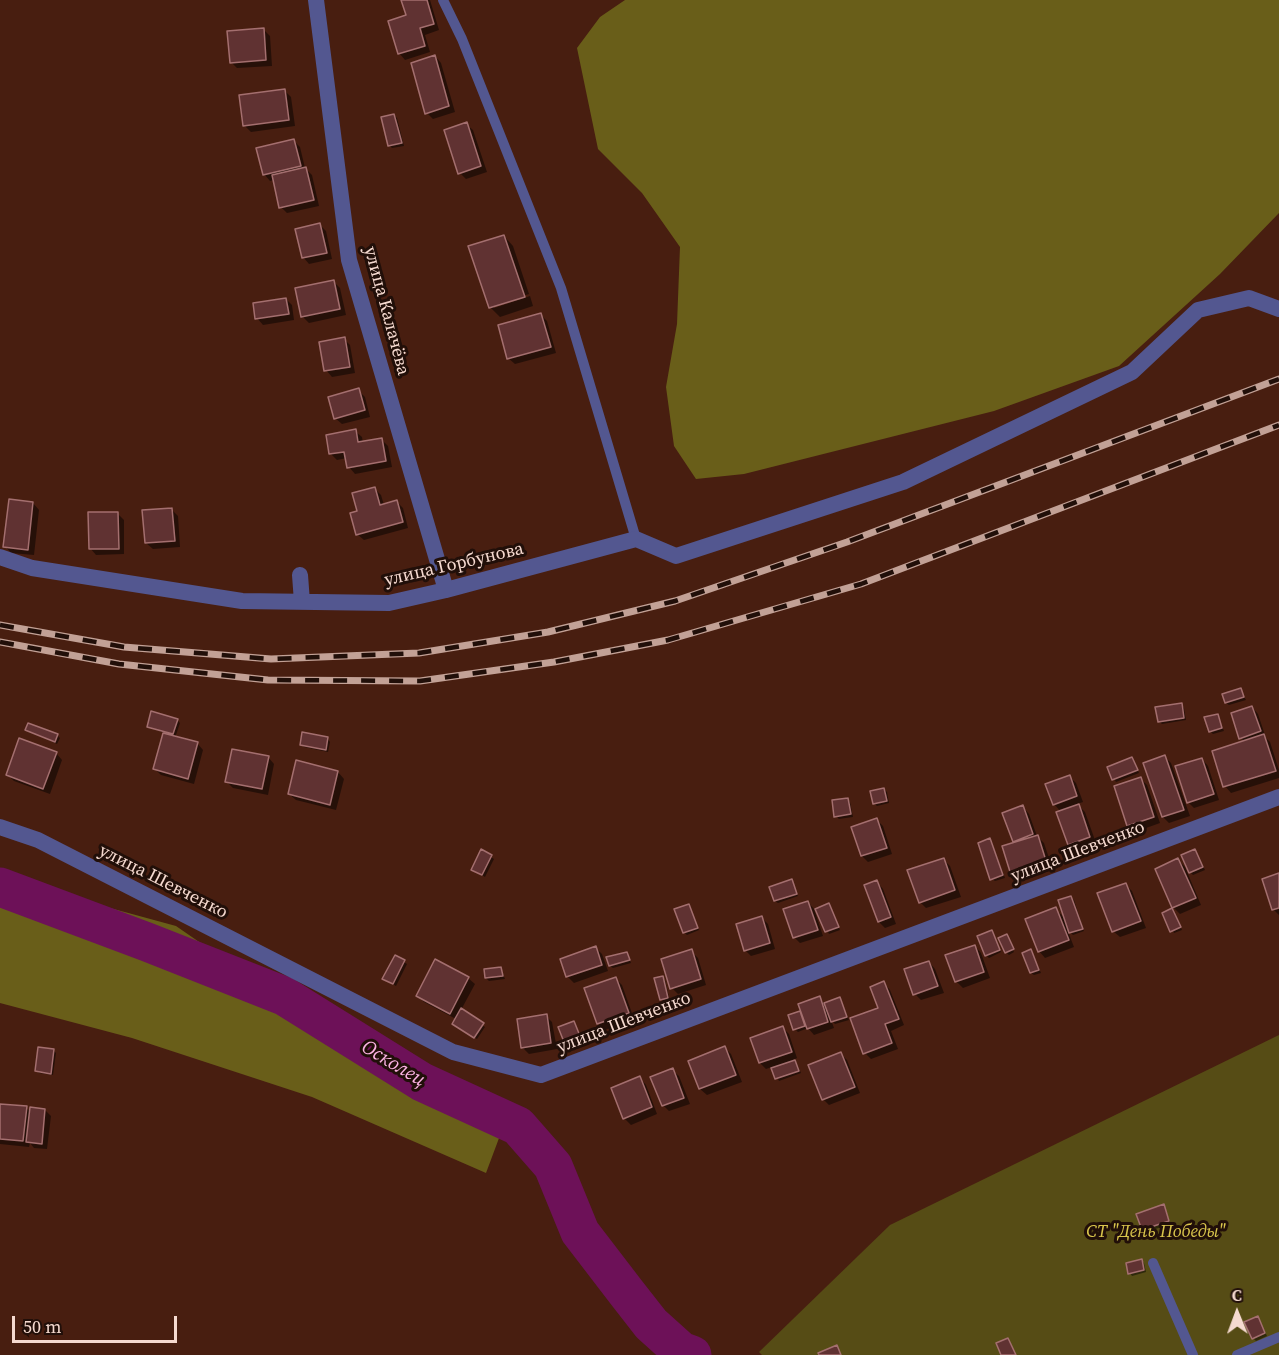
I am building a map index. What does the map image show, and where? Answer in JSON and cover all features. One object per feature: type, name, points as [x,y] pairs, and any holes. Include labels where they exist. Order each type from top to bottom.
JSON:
[{"type":"street","name":"улица Калачёва","points":[[316,0],[349,260],[446,590]]},
{"type":"street","points":[[636,540],[676,556],[903,482],[1132,372],[1198,310],[1249,298],[1279,309]]},
{"type":"street","name":"улица Горбунова","points":[[0,557],[32,568],[242,601],[389,603],[636,540]]},
{"type":"street","points":[[300,575],[302,602]]},
{"type":"street","name":"улица Шевченко","points":[[0,827],[38,840],[453,1052],[541,1075],[1279,797]]},
{"type":"lane","points":[[443,0],[462,39],[561,288],[636,540]]},
{"type":"lane","points":[[1153,1263],[1193,1355]]},
{"type":"lane","points":[[1237,1355],[1279,1337]]},
{"type":"green space","name":"СТ \"День Победы\"","points":[[1279,1035],[1279,1355],[762,1355],[759,1352],[890,1225]]},
{"type":"shaded area","points":[[625,0],[1279,0],[1279,213],[1220,274],[1119,366],[994,411],[744,474],[696,479],[674,446],[666,387],[677,324],[680,247],[642,193],[598,149],[577,48],[600,17]]},
{"type":"shaded area","points":[[0,878],[176,926],[234,966],[288,998],[380,1039],[508,1114],[486,1173],[312,1097],[132,1038],[0,1003]]},
{"type":"building","points":[[401,0],[427,0],[434,24],[420,28],[425,46],[398,54],[388,21],[406,15]]},
{"type":"building","points":[[264,28],[266,60],[230,63],[227,31]]},
{"type":"building","points":[[435,55],[449,106],[425,114],[411,63]]},
{"type":"building","points":[[285,89],[289,120],[243,126],[239,95]]},
{"type":"building","points":[[394,114],[402,143],[388,146],[381,117]]},
{"type":"building","points":[[467,122],[481,166],[458,174],[444,130]]},
{"type":"building","points":[[294,139],[301,166],[263,175],[256,148]]},
{"type":"building","points":[[306,167],[314,200],[279,208],[272,175]]},
{"type":"building","points":[[320,223],[327,253],[302,258],[295,229]]},
{"type":"building","points":[[504,235],[525,297],[489,308],[468,246]]},
{"type":"building","points":[[334,280],[340,309],[301,317],[295,288]]},
{"type":"building","points":[[286,298],[289,314],[255,319],[253,303]]},
{"type":"building","points":[[541,313],[551,347],[507,359],[498,325]]},
{"type":"building","points":[[345,337],[350,367],[324,371],[319,342]]},
{"type":"building","points":[[359,388],[365,410],[334,419],[328,397]]},
{"type":"building","points":[[356,429],[358,442],[382,438],[386,461],[347,468],[344,452],[329,454],[326,435]]},
{"type":"building","points":[[375,487],[380,505],[397,500],[403,522],[356,535],[350,513],[357,511],[352,493]]},
{"type":"building","points":[[9,499],[33,502],[28,550],[3,547]]},
{"type":"building","points":[[172,508],[175,541],[145,543],[142,510]]},
{"type":"building","points":[[88,512],[118,512],[119,549],[89,549]]},
{"type":"building","points":[[1241,688],[1244,697],[1225,703],[1222,694]]},
{"type":"building","points":[[1182,703],[1184,718],[1158,722],[1155,707]]},
{"type":"building","points":[[1252,706],[1261,731],[1239,739],[1231,713]]},
{"type":"building","points":[[151,711],[178,719],[173,734],[147,727]]},
{"type":"building","points":[[1218,714],[1222,728],[1209,732],[1204,717]]},
{"type":"building","points":[[28,723],[58,734],[55,742],[25,730]]},
{"type":"building","points":[[302,732],[328,737],[326,750],[300,745]]},
{"type":"building","points":[[163,733],[198,742],[188,779],[153,769]]},
{"type":"building","points":[[1264,734],[1276,771],[1223,787],[1212,751]]},
{"type":"building","points":[[19,738],[57,752],[43,789],[6,775]]},
{"type":"building","points":[[232,749],[269,756],[262,789],[225,782]]},
{"type":"building","points":[[1165,755],[1184,810],[1162,817],[1143,763]]},
{"type":"building","points":[[1132,757],[1138,770],[1112,780],[1107,767]]},
{"type":"building","points":[[1202,758],[1214,794],[1187,803],[1175,766]]},
{"type":"building","points":[[296,760],[338,771],[330,805],[288,794]]},
{"type":"building","points":[[1070,775],[1077,796],[1053,805],[1045,784]]},
{"type":"building","points":[[1141,777],[1154,817],[1127,826],[1114,786]]},
{"type":"building","points":[[884,788],[887,801],[873,804],[870,791]]},
{"type":"building","points":[[848,798],[851,814],[834,817],[832,800]]},
{"type":"building","points":[[1079,804],[1090,837],[1068,845],[1056,812]]},
{"type":"building","points":[[1023,805],[1033,834],[1013,842],[1002,813]]},
{"type":"building","points":[[877,818],[887,848],[861,856],[851,827]]},
{"type":"building","points":[[1038,835],[1047,864],[1011,875],[1002,846]]},
{"type":"building","points":[[990,838],[1003,875],[990,880],[978,843]]},
{"type":"building","points":[[481,849],[492,855],[482,875],[471,870]]},
{"type":"building","points":[[1195,849],[1203,867],[1189,873],[1181,855]]},
{"type":"building","points":[[944,858],[955,890],[919,903],[907,870]]},
{"type":"building","points":[[1178,858],[1196,898],[1172,908],[1155,869]]},
{"type":"building","points":[[1279,873],[1279,908],[1272,910],[1262,879]]},
{"type":"building","points":[[792,879],[797,894],[774,901],[769,887]]},
{"type":"building","points":[[877,880],[891,917],[878,922],[864,885]]},
{"type":"building","points":[[1126,883],[1141,921],[1112,932],[1097,893]]},
{"type":"building","points":[[1071,896],[1083,929],[1069,933],[1058,900]]},
{"type":"building","points":[[808,901],[818,930],[793,938],[783,909]]},
{"type":"building","points":[[829,903],[839,927],[825,932],[815,909]]},
{"type":"building","points":[[689,904],[698,928],[683,933],[674,909]]},
{"type":"building","points":[[1056,907],[1069,940],[1038,952],[1025,919]]},
{"type":"building","points":[[1172,908],[1181,927],[1170,932],[1162,913]]},
{"type":"building","points":[[762,916],[770,943],[744,951],[736,924]]},
{"type":"building","points":[[992,930],[1000,950],[985,956],[977,936]]},
{"type":"building","points":[[1007,934],[1014,949],[1005,953],[998,938]]},
{"type":"building","points":[[975,945],[984,972],[955,982],[945,955]]},
{"type":"building","points":[[596,946],[602,965],[566,977],[560,959]]},
{"type":"building","points":[[692,949],[701,979],[670,989],[661,959]]},
{"type":"building","points":[[1031,949],[1039,970],[1030,973],[1022,953]]},
{"type":"building","points":[[627,952],[630,960],[609,966],[606,957]]},
{"type":"building","points":[[395,955],[405,960],[393,984],[382,979]]},
{"type":"building","points":[[435,959],[469,977],[450,1014],[416,996]]},
{"type":"building","points":[[929,961],[938,986],[913,995],[904,969]]},
{"type":"building","points":[[501,967],[503,976],[485,978],[484,969]]},
{"type":"building","points":[[663,976],[668,998],[660,1000],[654,978]]},
{"type":"building","points":[[616,977],[629,1013],[597,1024],[584,988]]},
{"type":"building","points":[[884,981],[899,1019],[885,1024],[892,1043],[863,1054],[850,1018],[878,1008],[870,987]]},
{"type":"building","points":[[820,996],[828,1022],[807,1029],[798,1004]]},
{"type":"building","points":[[840,997],[847,1017],[831,1022],[824,1003]]},
{"type":"building","points":[[461,1008],[484,1023],[474,1038],[452,1024]]},
{"type":"building","points":[[800,1011],[805,1026],[793,1030],[788,1015]]},
{"type":"building","points":[[547,1014],[551,1043],[521,1048],[517,1019]]},
{"type":"building","points":[[574,1021],[582,1041],[566,1047],[558,1027]]},
{"type":"building","points":[[783,1026],[792,1052],[759,1063],[750,1038]]},
{"type":"building","points":[[725,1046],[736,1075],[699,1089],[688,1061]]},
{"type":"building","points":[[38,1047],[54,1049],[51,1074],[35,1071]]},
{"type":"building","points":[[841,1052],[855,1087],[822,1100],[808,1065]]},
{"type":"building","points":[[795,1060],[799,1071],[775,1079],[771,1068]]},
{"type":"building","points":[[673,1068],[684,1098],[662,1106],[650,1077]]},
{"type":"building","points":[[640,1076],[652,1107],[623,1119],[611,1088]]},
{"type":"building","points":[[0,1104],[27,1106],[23,1141],[0,1139]]},
{"type":"building","points":[[30,1107],[45,1109],[42,1144],[26,1142]]},
{"type":"building","points":[[1164,1204],[1169,1221],[1142,1230],[1136,1214]]},
{"type":"building","points":[[1142,1259],[1144,1270],[1128,1274],[1126,1263]]},
{"type":"building","points":[[1258,1316],[1265,1333],[1252,1339],[1244,1322]]},
{"type":"building","points":[[1008,1338],[1016,1355],[1001,1355],[996,1343]]},
{"type":"building","points":[[837,1345],[841,1355],[819,1355],[818,1353]]},
{"type":"waterway","name":"Осколец","points":[[0,887],[284,996],[422,1082],[518,1126],[553,1166],[580,1232],[651,1324],[681,1351],[692,1355]]},
{"type":"railway","points":[[0,625],[124,647],[271,659],[419,653],[548,632],[675,601],[847,542],[1279,379]]},
{"type":"railway","points":[[0,642],[119,664],[268,680],[420,681],[554,662],[668,640],[861,584],[1279,425]]}]
